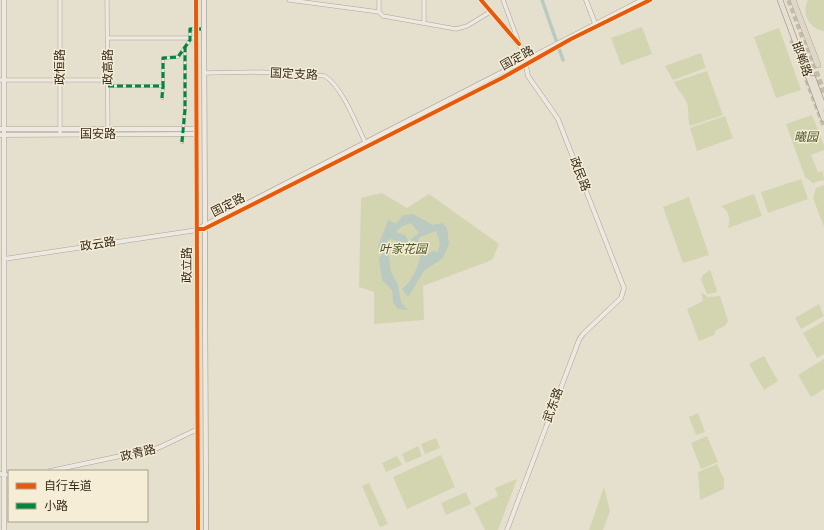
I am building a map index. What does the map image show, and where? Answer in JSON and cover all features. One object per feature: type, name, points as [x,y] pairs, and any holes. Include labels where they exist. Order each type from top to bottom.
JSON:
[{"type":"highway","points":[[793,0],[818,65]]},
{"type":"main road","name":"政立路","points":[[196,0],[195,29],[193,38],[197,132],[198,530]]},
{"type":"main road","name":"政立路","points":[[204,0],[206,530]]},
{"type":"main road","name":"邯郸路","points":[[780,0],[823,107]]},
{"type":"main road","name":"邯郸路","points":[[784,0],[823,107],[824,119]]},
{"type":"street","points":[[4,0],[2,80],[1,474],[4,530]]},
{"type":"street","name":"政恒路","points":[[60,0],[60,132]]},
{"type":"street","name":"政高路","points":[[107,0],[108,132]]},
{"type":"street","points":[[289,0],[379,12],[383,16],[424,22],[451,29],[461,28],[490,12]]},
{"type":"street","points":[[379,0],[379,12]]},
{"type":"street","points":[[424,0],[424,22]]},
{"type":"street","points":[[481,0],[519,44]]},
{"type":"street","points":[[502,0],[519,44]]},
{"type":"street","points":[[586,0],[596,26]]},
{"type":"street","name":"国定路","points":[[197,229],[562,44],[642,0]]},
{"type":"street","name":"国定路","points":[[596,26],[650,0]]},
{"type":"street","points":[[195,29],[204,29]]},
{"type":"street","points":[[108,38],[193,38]]},
{"type":"street","points":[[162,98],[163,58],[178,57],[193,38]]},
{"type":"street","name":"政民路","points":[[519,44],[524,52],[528,76],[558,119],[566,136],[622,282],[623,294]]},
{"type":"street","points":[[182,142],[185,109],[185,47]]},
{"type":"street","name":"国定支路","points":[[204,73],[276,72],[325,76],[331,80],[340,92],[366,144]]},
{"type":"street","points":[[2,80],[108,80]]},
{"type":"street","points":[[108,86],[162,86]]},
{"type":"street","name":"国安路","points":[[2,129],[60,132],[197,132]]},
{"type":"street","name":"国安路","points":[[2,135],[60,132]]},
{"type":"street","name":"政云路","points":[[2,259],[197,229]]},
{"type":"street","name":"武东路","points":[[507,530],[579,340],[583,334],[616,304],[623,294]]},
{"type":"street","name":"政青路","points":[[55,470],[158,448],[198,429]]},
{"type":"green space","points":[[808,0],[824,0],[824,31],[819,30],[810,24],[805,10]]},
{"type":"green space","points":[[642,27],[652,54],[621,65],[611,38]]},
{"type":"green space","points":[[779,28],[801,90],[776,98],[754,37]]},
{"type":"green space","points":[[701,53],[706,68],[673,80],[665,66]]},
{"type":"green space","points":[[707,71],[723,115],[690,126],[686,101],[674,82]]},
{"type":"green space","name":"曦园","points":[[812,115],[824,145],[824,150],[811,155],[818,172],[823,171],[824,180],[813,183],[805,177],[786,124]]},
{"type":"green space","points":[[725,116],[733,138],[697,151],[690,128]]},
{"type":"green space","points":[[801,179],[808,199],[768,213],[761,192]]},
{"type":"green space","points":[[824,185],[824,227],[813,198],[816,188]]},
{"type":"green space","name":"叶家花园","points":[[382,193],[407,208],[429,194],[499,244],[492,260],[423,286],[424,320],[374,324],[374,292],[359,287],[361,198]]},
{"type":"green space","points":[[754,194],[762,216],[728,228],[729,216],[726,210],[721,206]]},
{"type":"green space","points":[[689,197],[709,255],[683,263],[663,207]]},
{"type":"green space","points":[[710,270],[717,290],[715,293],[707,294],[701,280],[702,276]]},
{"type":"green space","points":[[701,292],[708,297],[720,296],[728,321],[725,326],[716,330],[714,335],[699,341],[687,309],[703,301]]},
{"type":"green space","points":[[819,304],[824,316],[801,329],[795,318]]},
{"type":"green space","points":[[824,321],[824,354],[817,358],[803,333]]},
{"type":"green space","points":[[764,356],[778,381],[764,390],[749,364]]},
{"type":"green space","points":[[824,359],[824,389],[811,397],[798,375]]},
{"type":"green space","points":[[698,413],[705,432],[696,435],[689,417]]},
{"type":"green space","points":[[707,436],[718,462],[701,469],[691,443]]},
{"type":"green space","points":[[436,438],[440,448],[425,454],[421,444]]},
{"type":"green space","points":[[418,446],[422,456],[406,463],[402,454]]},
{"type":"green space","points":[[441,455],[455,487],[407,509],[393,477]]},
{"type":"green space","points":[[397,456],[402,465],[386,472],[382,463]]},
{"type":"green space","points":[[717,464],[724,479],[724,489],[700,500],[698,472]]},
{"type":"green space","points":[[517,479],[498,530],[485,530],[474,508],[498,496],[495,488]]},
{"type":"green space","points":[[369,483],[388,524],[380,527],[362,486]]},
{"type":"green space","points":[[604,487],[610,511],[603,530],[589,530]]},
{"type":"green space","points":[[466,492],[471,504],[446,515],[441,503]]},
{"type":"shaded area","points":[[413,214],[433,225],[442,223],[447,228],[449,244],[443,258],[424,271],[408,297],[402,289],[412,278],[420,259],[421,254],[414,247],[411,239],[419,233],[411,223],[402,226],[396,232],[406,236],[409,243],[406,244],[391,239],[387,241],[391,272],[398,285],[401,302],[408,310],[398,309],[393,302],[392,290],[382,280],[379,258],[382,254],[378,248],[388,220],[396,224],[403,215]],"holes":[[[436,231],[440,243],[438,252],[433,251],[425,256],[418,240],[420,237]]]},
{"type":"waterway","points":[[542,0],[563,60]]},
{"type":"tunnel","points":[[789,0],[824,93]]},
{"type":"tunnel","points":[[792,40],[824,125]]},
{"type":"marked path","points":[[108,86],[163,86],[163,58],[178,57],[190,40],[190,29],[204,29]]},
{"type":"marked path","points":[[182,142],[185,109],[185,47]]},
{"type":"marked path","points":[[162,98],[163,86]]},
{"type":"cycle path","points":[[196,0],[198,530]]},
{"type":"cycle path","points":[[481,0],[519,44]]},
{"type":"cycle path","points":[[197,229],[204,229],[502,78],[571,39],[650,0]]}]
